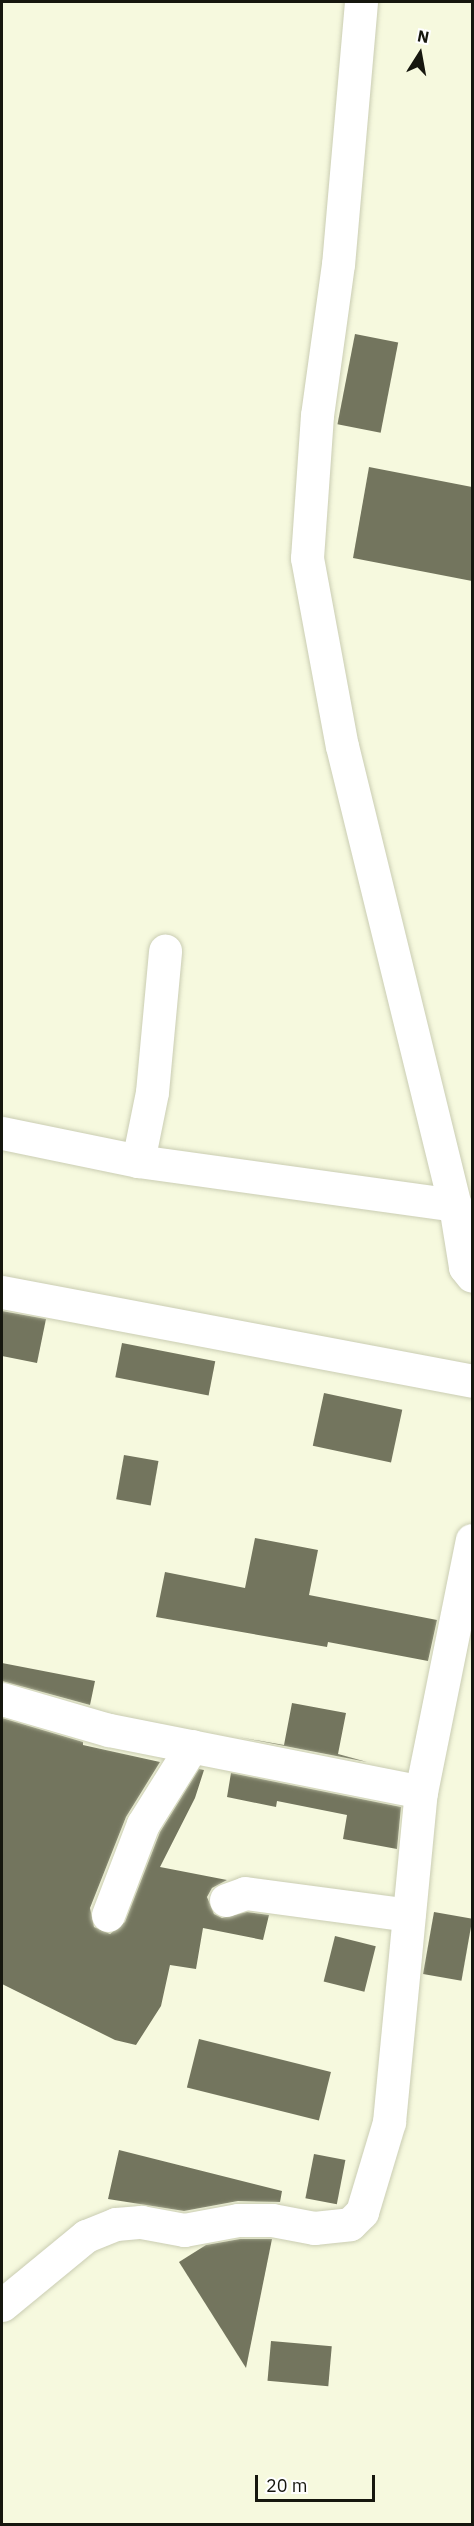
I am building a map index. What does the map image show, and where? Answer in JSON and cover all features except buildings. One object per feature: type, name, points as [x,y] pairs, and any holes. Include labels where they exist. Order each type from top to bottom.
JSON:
[{"type":"street","points":[[361,2],[338,264],[317,415],[307,558],[342,746],[455,1205],[465,1267],[472,1276]]},
{"type":"street","points":[[138,1161],[152,1092],[165,951]]},
{"type":"street","points":[[2,1133],[138,1161],[455,1205]]},
{"type":"street","points":[[2,1292],[472,1381]]},
{"type":"street","points":[[2,2306],[86,2236],[116,2224],[141,2222],[184,2230],[238,2220],[272,2220],[314,2228],[350,2224],[362,2212],[389,2122],[421,1792],[472,1540]]},
{"type":"street","points":[[2,1699],[109,1730],[421,1792]]},
{"type":"street","points":[[108,1915],[143,1824],[192,1746]]},
{"type":"street","points":[[226,1900],[245,1893],[409,1915]]}]
